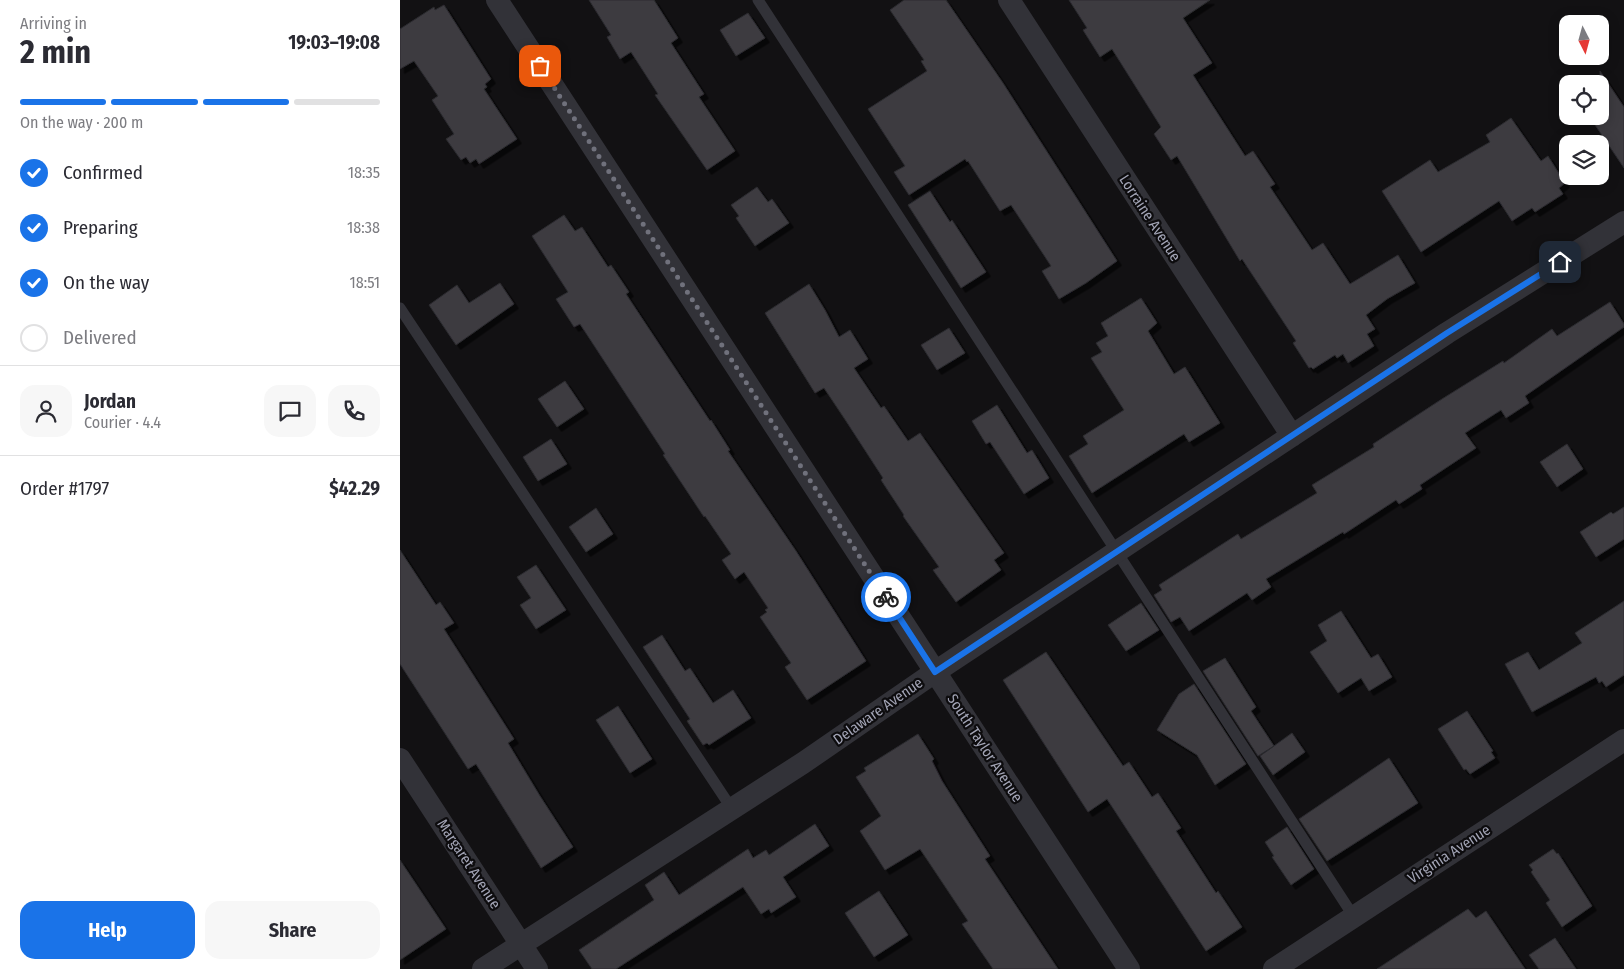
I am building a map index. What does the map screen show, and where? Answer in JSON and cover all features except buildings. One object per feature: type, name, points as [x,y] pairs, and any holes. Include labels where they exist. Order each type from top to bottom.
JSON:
[{"type":"street","name":"South Taylor Avenue","points":[[497,0],[1129,969]]},
{"type":"street","name":"Lorraine Avenue","points":[[1009,0],[1292,436]]},
{"type":"street","name":"Delaware Avenue","points":[[482,969],[804,763],[935,672],[1447,333],[1624,222]]},
{"type":"street","name":"Virginia Avenue","points":[[1274,969],[1624,740]]},
{"type":"street","name":"Margaret Avenue","points":[[400,758],[538,969]]},
{"type":"lane","points":[[758,0],[1354,917]]},
{"type":"lane","points":[[400,308],[732,809]]},
{"type":"way so far","points":[[540,66],[886,597]]},
{"type":"route","points":[[886,597],[935,672],[1447,333],[1560,262]]}]
